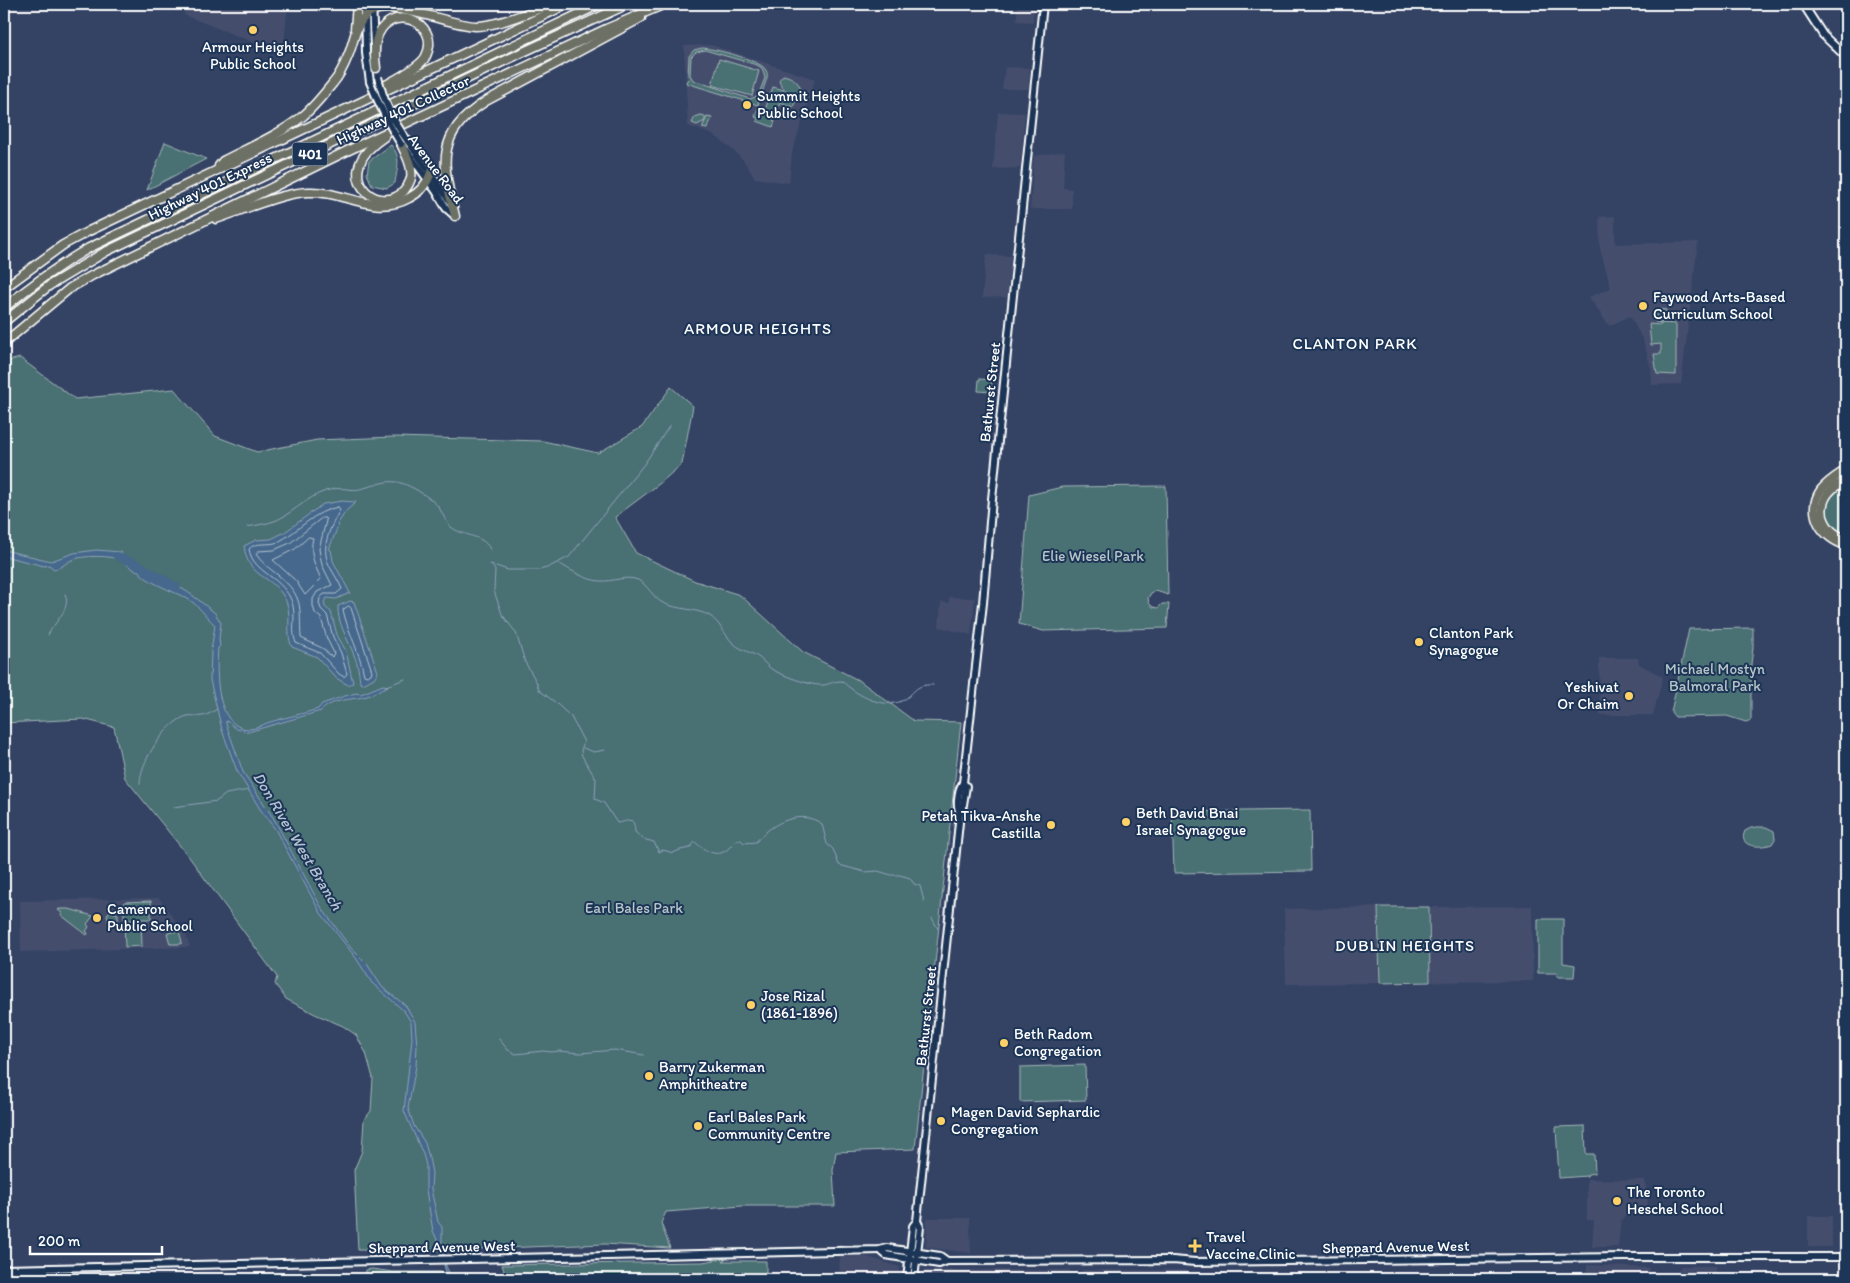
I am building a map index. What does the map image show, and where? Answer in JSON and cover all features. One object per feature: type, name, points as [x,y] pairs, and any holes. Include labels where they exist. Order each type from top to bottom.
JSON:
[{"type":"highway","points":[[354,39],[357,4]]},
{"type":"highway","points":[[213,172],[224,161],[278,132],[303,116],[335,81],[343,68],[358,25],[373,7],[378,9],[399,9],[459,24],[478,26],[508,19],[552,4]]},
{"type":"highway","name":"Highway 401 Collector","points":[[4,288],[63,245],[568,4]]},
{"type":"highway","name":"Highway 401 Express","points":[[4,308],[61,264],[89,248],[600,4]]},
{"type":"highway","name":"Highway 401 Express","points":[[4,322],[50,286],[105,252],[514,56],[628,4]]},
{"type":"highway","name":"Highway 401 Collector","points":[[4,343],[70,288],[200,222],[402,125],[606,29],[665,4]]},
{"type":"highway","points":[[455,216],[446,178],[445,162],[454,130],[466,116],[486,102],[633,23],[657,7]]},
{"type":"highway","points":[[376,68],[376,41],[386,23],[402,17],[411,18],[420,23],[427,32],[429,41],[426,57],[418,65],[385,86],[377,94]]},
{"type":"highway","points":[[402,125],[379,140],[362,158],[358,167],[358,175],[361,186],[368,194],[388,199],[402,193],[408,186],[412,171],[404,142]]},
{"type":"highway","points":[[200,222],[208,222],[289,194],[310,191],[373,205],[394,204],[414,195],[430,177]]},
{"type":"highway","points":[[1846,470],[1830,480],[1820,491],[1816,502],[1816,515],[1820,528],[1828,536],[1846,546]]},
{"type":"highway","points":[[1846,481],[1833,487],[1822,507],[1824,520],[1831,531],[1846,539]]},
{"type":"main road","name":"Avenue Road","points":[[365,4],[366,53],[370,82],[384,116],[430,177],[446,208],[455,216]]},
{"type":"main road","name":"Bathurst Street","points":[[914,1279],[920,1227],[917,1221],[960,813],[965,796],[966,786],[963,783],[1043,4]]},
{"type":"main road","points":[[1804,4],[1823,35],[1846,57]]},
{"type":"main road","name":"Avenue Road","points":[[373,7],[378,77],[386,103],[401,131],[404,142]]},
{"type":"main road","name":"Bathurst Street","points":[[906,1279],[913,1226],[917,1221]]},
{"type":"main road","name":"Sheppard Avenue West","points":[[4,1269],[880,1250],[886,1255],[917,1253],[940,1256],[947,1261]]},
{"type":"main road","name":"Sheppard Avenue West","points":[[909,1255],[916,1260],[940,1264],[947,1261],[1173,1260],[1195,1262],[1607,1257],[1846,1257]]},
{"type":"main road","points":[[27,1269],[28,1279]]},
{"type":"shaded area","name":"Armour Heights Public School","points":[[187,4],[288,4],[283,54],[184,15]]},
{"type":"shaded area","points":[[1017,4],[1034,4],[1033,22],[1017,21]]},
{"type":"shaded area","name":"Summit Heights Public School","points":[[711,45],[815,79],[792,153],[789,183],[755,178],[744,161],[714,135],[688,126],[684,46]]},
{"type":"shaded area","points":[[1005,67],[1030,68],[1028,89],[1002,89]]},
{"type":"shaded area","points":[[998,112],[1025,113],[1020,168],[993,169]]},
{"type":"shaded area","points":[[1065,151],[1063,188],[1072,189],[1072,209],[1030,209],[1034,156]]},
{"type":"shaded area","name":"Faywood Arts-Based Curriculum School","points":[[1615,216],[1615,244],[1698,242],[1681,384],[1652,385],[1651,368],[1643,340],[1630,316],[1609,326],[1589,297],[1611,288],[1600,249],[1599,217]]},
{"type":"shaded area","points":[[986,255],[1011,256],[1007,297],[982,298]]},
{"type":"shaded area","points":[[949,597],[975,598],[971,635],[939,627],[941,602],[949,603]]},
{"type":"shaded area","name":"Yeshivat Or Chaim","points":[[1599,658],[1638,658],[1639,664],[1663,677],[1653,715],[1600,715]]},
{"type":"shaded area","name":"Cameron Public School","points":[[159,898],[186,935],[190,947],[21,952],[20,901]]},
{"type":"shaded area","points":[[1532,906],[1533,981],[1430,982],[1429,907]]},
{"type":"shaded area","points":[[1378,907],[1380,983],[1286,984],[1284,909]]},
{"type":"shaded area","name":"The Toronto Heschel School","points":[[1587,1179],[1645,1180],[1649,1215],[1627,1215],[1621,1220],[1618,1247],[1592,1247],[1594,1220],[1587,1220]]},
{"type":"shaded area","points":[[1808,1216],[1832,1216],[1832,1247],[1808,1247]]},
{"type":"shaded area","points":[[927,1218],[970,1218],[971,1253],[926,1247]]},
{"type":"shaded area","points":[[840,1257],[868,1257],[900,1267],[899,1279],[839,1279]]},
{"type":"shaded area","points":[[1587,1265],[1649,1268],[1650,1279],[1586,1279]]},
{"type":"shaded area","points":[[1681,1266],[1716,1266],[1716,1279],[1680,1279],[1678,1271]]},
{"type":"shaded area","points":[[923,1270],[1070,1270],[1070,1279],[922,1279]]},
{"type":"shaded area","points":[[1082,1270],[1186,1270],[1186,1279],[1082,1279]]},
{"type":"green space","points":[[702,48],[715,50],[746,58],[761,66],[766,71],[767,76],[762,93],[756,100],[759,102],[758,105],[686,83],[689,80],[689,56],[694,50]],"holes":[[[705,50],[762,68],[765,78],[758,96],[750,99],[693,80],[690,75],[691,57],[696,52]]]},
{"type":"green space","points":[[719,59],[759,71],[752,96],[712,85]]},
{"type":"green space","points":[[783,75],[791,77],[799,84],[801,95],[790,94],[782,86],[779,80]]},
{"type":"green space","points":[[773,87],[784,90],[783,93],[797,98],[793,107],[780,102],[773,120],[775,121],[773,127],[757,121],[758,118],[755,117],[758,108],[765,110]]},
{"type":"green space","points":[[705,116],[705,121],[697,125],[692,123],[695,117]]},
{"type":"green space","points":[[707,117],[712,118],[707,129],[702,128]]},
{"type":"green space","points":[[165,142],[206,159],[147,190]]},
{"type":"green space","points":[[391,145],[398,159],[395,183],[387,188],[372,185],[367,174],[369,161]]},
{"type":"green space","points":[[1657,309],[1666,310],[1664,323],[1655,322]]},
{"type":"green space","points":[[1661,323],[1676,324],[1676,375],[1657,374],[1654,354],[1661,354],[1661,344],[1651,345],[1649,324],[1661,325]]},
{"type":"green space","name":"Earl Bales Park","points":[[20,358],[75,399],[174,389],[215,436],[257,452],[317,440],[395,437],[543,441],[598,453],[642,427],[671,387],[693,406],[682,464],[615,517],[636,553],[695,581],[740,595],[803,652],[860,681],[914,721],[961,722],[915,1149],[836,1152],[833,1170],[835,1206],[742,1206],[666,1212],[661,1223],[670,1248],[605,1244],[424,1251],[358,1250],[354,1170],[362,1151],[364,1120],[371,1111],[373,1078],[366,1053],[356,1035],[343,1026],[286,999],[275,984],[277,977],[189,857],[125,778],[114,727],[83,719],[4,723],[4,362]]},
{"type":"green space","points":[[979,379],[992,380],[991,392],[978,391]]},
{"type":"green space","points":[[1846,484],[1846,535],[1834,528],[1827,516],[1825,504],[1836,489]]},
{"type":"green space","name":"Elie Wiesel Park","points":[[1166,486],[1168,595],[1156,591],[1151,593],[1148,598],[1149,603],[1153,607],[1158,608],[1162,604],[1169,604],[1167,628],[1043,631],[1019,624],[1029,495],[1062,487]]},
{"type":"green space","name":"Michael Mostyn Balmoral Park","points":[[1753,628],[1751,720],[1746,722],[1727,716],[1675,717],[1671,712],[1689,629]]},
{"type":"green space","points":[[1310,810],[1311,871],[1174,873],[1172,812]]},
{"type":"green space","points":[[1757,827],[1766,827],[1774,831],[1775,839],[1772,844],[1757,846],[1747,844],[1744,841],[1745,831]]},
{"type":"green space","points":[[151,901],[151,919],[124,919],[124,902]]},
{"type":"green space","points":[[1378,907],[1429,907],[1430,982],[1380,983]]},
{"type":"green space","points":[[59,909],[69,909],[93,916],[87,924],[89,927],[86,931],[87,935],[61,915],[62,913]]},
{"type":"green space","points":[[110,911],[118,914],[118,922],[115,925],[108,921],[107,914]]},
{"type":"green space","points":[[1538,919],[1563,919],[1563,963],[1575,965],[1574,977],[1558,977],[1557,973],[1538,973]]},
{"type":"green space","points":[[141,920],[142,946],[125,947],[124,921]]},
{"type":"green space","points":[[179,931],[181,944],[170,944],[167,933]]},
{"type":"green space","points":[[1085,1065],[1086,1100],[1020,1102],[1020,1067]]},
{"type":"green space","points":[[1585,1126],[1586,1154],[1594,1154],[1595,1173],[1588,1174],[1587,1176],[1559,1178],[1556,1127]]},
{"type":"green space","points":[[726,1258],[723,1261],[766,1261],[766,1279],[507,1279],[502,1265],[703,1262]]},
{"type":"green space","points":[[366,1270],[393,1272],[441,1272],[441,1279],[365,1279]]},
{"type":"water","points":[[342,501],[356,502],[346,511],[337,525],[329,549],[331,550],[333,561],[350,593],[336,599],[327,598],[324,602],[325,607],[331,612],[337,635],[346,651],[353,683],[348,685],[336,678],[317,657],[292,647],[286,601],[276,587],[250,564],[244,546],[256,540],[271,539],[285,532],[323,504]]},
{"type":"water","points":[[4,550],[51,561],[74,553],[96,550],[121,552],[128,561],[157,573],[165,581],[173,583],[192,595],[215,613],[221,623],[220,646],[217,658],[220,697],[230,719],[238,726],[249,729],[255,728],[318,709],[322,704],[345,696],[356,693],[361,694],[383,685],[388,686],[364,697],[338,701],[321,711],[248,732],[237,729],[226,721],[226,724],[243,772],[274,819],[321,907],[350,947],[367,964],[382,987],[406,1006],[415,1022],[416,1066],[408,1108],[414,1126],[425,1143],[429,1158],[432,1173],[431,1189],[438,1222],[442,1227],[442,1243],[446,1266],[452,1279],[448,1277],[440,1246],[433,1231],[426,1190],[426,1165],[423,1154],[404,1111],[412,1039],[411,1022],[404,1011],[372,983],[356,958],[320,912],[275,829],[260,809],[237,771],[222,730],[210,680],[211,651],[215,625],[190,601],[147,579],[139,571],[118,559],[97,556],[83,557],[54,569],[49,565],[44,566],[4,556]]},
{"type":"water","points":[[350,601],[354,602],[378,672],[374,678],[363,684],[360,683],[356,662],[341,625],[338,612],[338,606]]},
{"type":"waterway","points":[[490,564],[508,570],[539,570],[569,557],[645,463],[670,425]]},
{"type":"waterway","points":[[247,527],[277,520],[311,498],[326,491],[360,489],[393,482],[407,485],[430,499],[436,504],[451,527],[484,542],[491,552]]},
{"type":"waterway","name":"Don River West Branch","points":[[117,556],[141,566],[176,587]]},
{"type":"waterway","points":[[558,563],[589,579],[605,581],[628,578],[638,580],[663,603],[705,613],[710,616],[729,639],[740,648],[757,656],[774,671],[796,680],[819,685],[842,681],[868,699],[884,703],[899,702],[908,697],[917,688],[933,685]]},
{"type":"waterway","points":[[492,566],[495,570],[494,591],[502,614],[516,633],[525,662],[539,690],[571,717],[584,742],[581,750],[582,756],[596,779],[595,799],[604,803],[617,823],[632,821],[635,832],[643,839],[654,842],[659,852],[663,850],[673,853],[690,848],[695,842],[706,850],[719,853],[724,852],[736,841],[741,840],[744,843],[756,842],[769,829],[786,820],[795,818],[813,819],[822,824],[827,844],[833,849],[839,865],[865,872],[878,871],[910,878],[914,884],[920,886],[924,901]]},
{"type":"waterway","points":[[48,635],[64,610],[67,600],[65,594]]},
{"type":"waterway","points":[[386,686],[405,679]]},
{"type":"waterway","points":[[140,784],[144,765],[149,755],[155,744],[171,726],[187,716],[203,716],[217,709]]},
{"type":"waterway","points":[[583,748],[594,752],[605,750]]},
{"type":"waterway","points":[[173,807],[217,801],[226,794],[249,790]]},
{"type":"waterway","points":[[932,918],[938,929]]},
{"type":"waterway","points":[[499,1039],[508,1050],[516,1054],[543,1051],[580,1053],[615,1050],[644,1055]]},
{"type":"place","name":"Armour Heights Public School","points":[[253,30]]},
{"type":"place","name":"Summit Heights Public School","points":[[747,105]]},
{"type":"place","name":"Faywood Arts-Based Curriculum School","points":[[1643,306]]},
{"type":"place","name":"Clanton Park Synagogue","points":[[1419,642]]},
{"type":"place","name":"Yeshivat Or Chaim","points":[[1629,696]]},
{"type":"place","name":"Beth David Bnai Israel Synagogue","points":[[1126,822]]},
{"type":"place","name":"Petah Tikva-Anshe Castilla","points":[[1051,825]]},
{"type":"place","name":"Cameron Public School","points":[[97,918]]},
{"type":"place","name":"Jose Rizal (1861-1896)","points":[[751,1005]]},
{"type":"place","name":"Beth Radom Congregation","points":[[1004,1043]]},
{"type":"place","name":"Barry Zukerman Amphitheatre","points":[[649,1076]]},
{"type":"place","name":"Magen David Sephardic Congregation","points":[[941,1121]]},
{"type":"place","name":"Earl Bales Park Community Centre","points":[[698,1126]]},
{"type":"place","name":"The Toronto Heschel School","points":[[1617,1201]]},
{"type":"place","name":"Travel Vaccine Clinic","points":[[1195,1246]]},
{"type":"district","name":"ARMOUR HEIGHTS","points":[[758,328]]},
{"type":"district","name":"CLANTON PARK","points":[[1355,343]]},
{"type":"district","name":"DUBLIN HEIGHTS","points":[[1405,945]]}]
